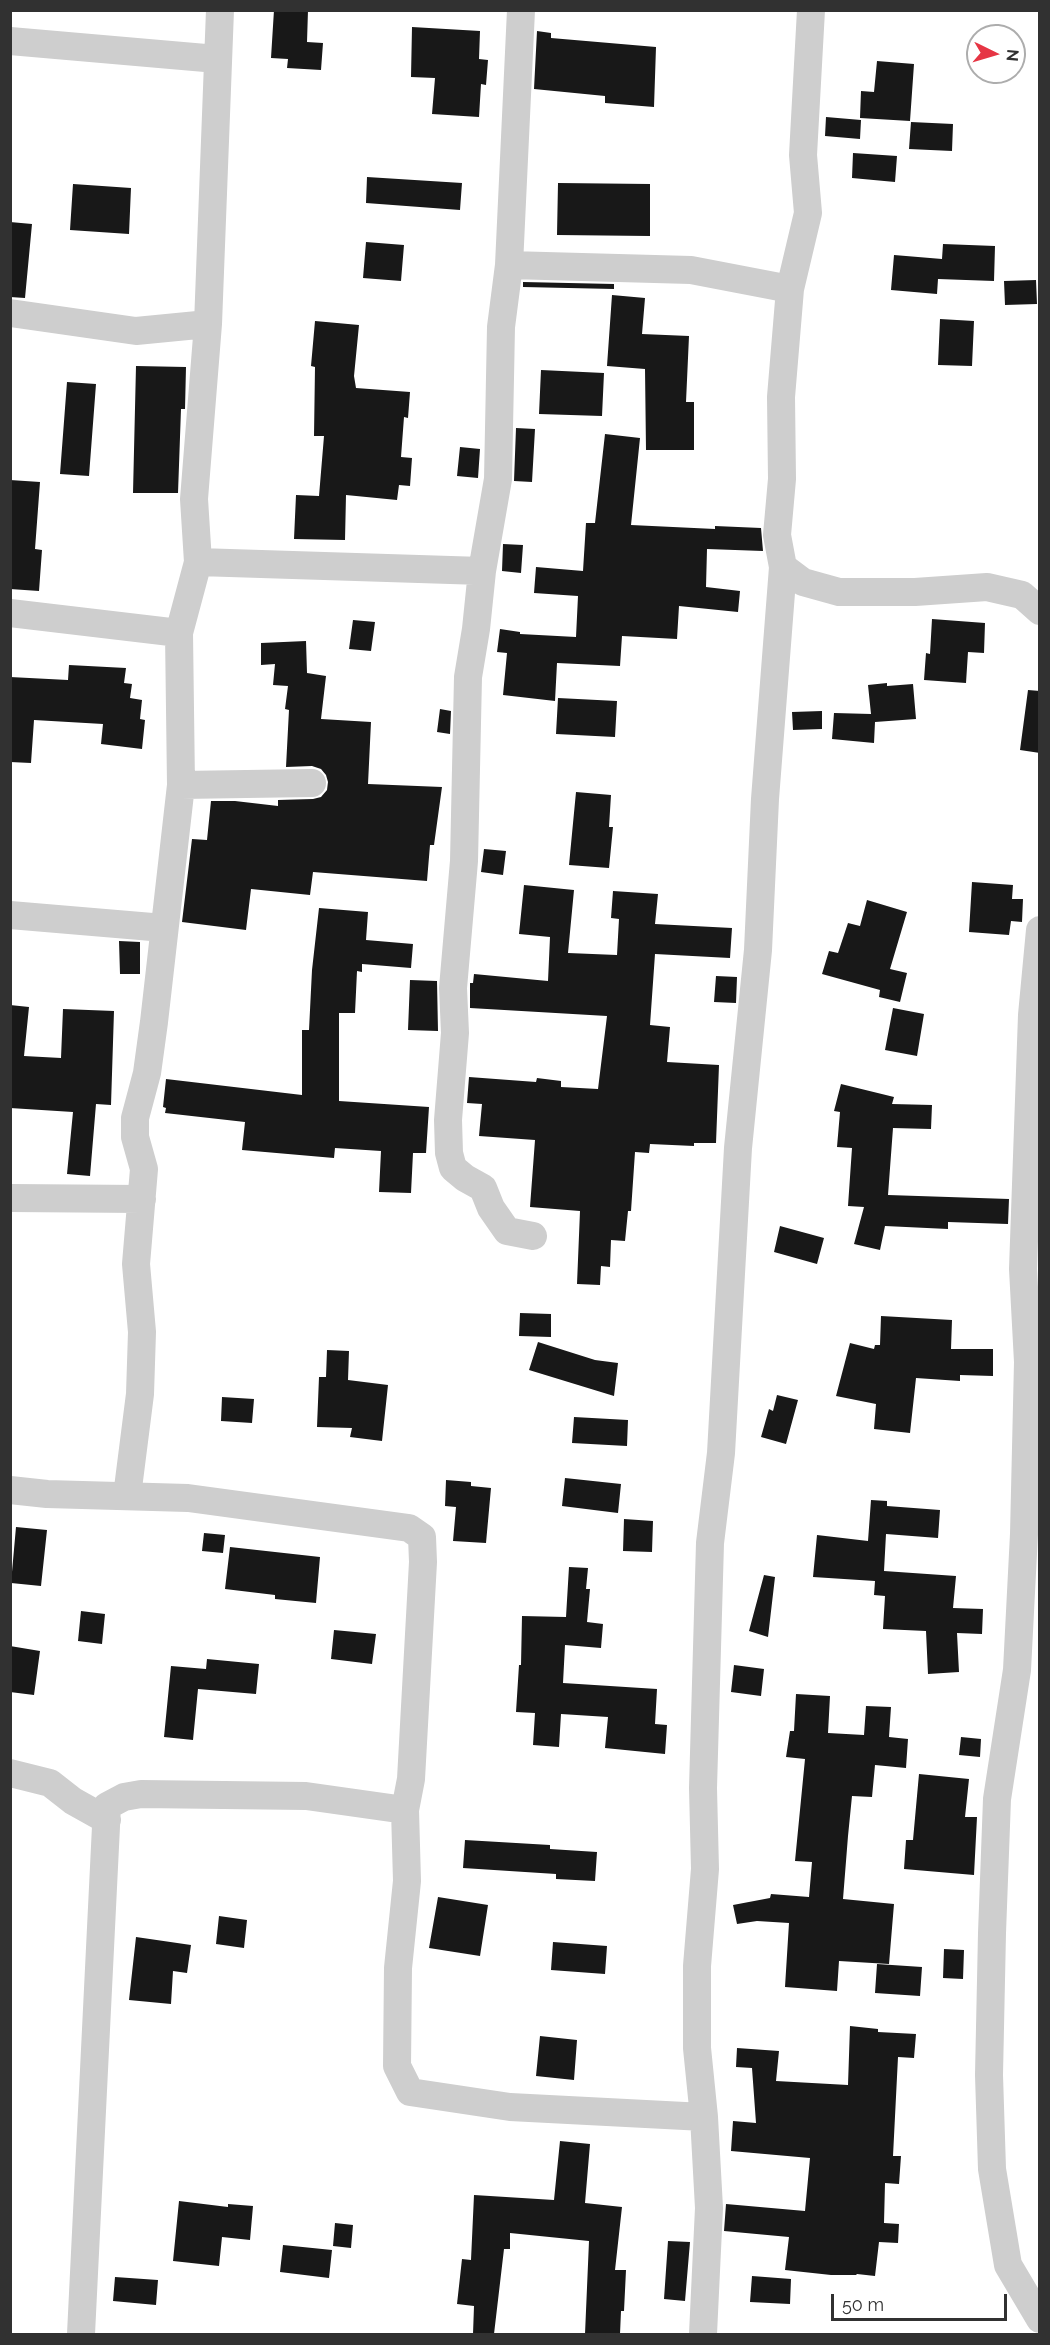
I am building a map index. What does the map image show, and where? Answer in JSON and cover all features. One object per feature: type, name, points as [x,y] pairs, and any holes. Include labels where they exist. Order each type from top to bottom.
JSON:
[{"type":"street","points":[[127,1496],[140,1395],[142,1332],[136,1264],[144,1168],[135,1137],[135,1118],[147,1073],[181,785],[179,633],[198,562],[194,499],[208,324],[220,10]]},
{"type":"street","points":[[521,10],[509,265],[501,327],[498,479],[482,571],[468,677],[464,861],[453,988],[455,1033],[448,1120],[449,1153],[453,1168],[483,1188],[491,1208],[507,1231],[533,1236]]},
{"type":"street","points":[[703,2334],[709,2208],[704,2117],[697,2048],[697,2013],[705,1869],[703,1788],[710,1543],[721,1454],[738,1148],[758,950],[765,799],[783,567],[777,535],[782,479],[781,397],[790,289],[808,213],[803,155],[811,10]]},
{"type":"street","points":[[10,41],[217,59]]},
{"type":"street","points":[[509,265],[691,270],[790,289]]},
{"type":"street","points":[[10,313],[136,331],[208,324]]},
{"type":"street","points":[[198,562],[482,571]]},
{"type":"street","points":[[783,567],[803,582],[840,592],[915,592],[987,587],[1022,595],[1040,611]]},
{"type":"street","points":[[10,613],[179,633]]},
{"type":"street","points":[[181,785],[312,783]]},
{"type":"street","points":[[10,915],[164,928]]},
{"type":"street","points":[[1040,930],[1032,1015],[1023,1269],[1028,1362],[1024,1534],[1017,1670],[997,1799],[989,2075],[992,2169],[1008,2265],[1040,2319]]},
{"type":"street","points":[[10,1198],[142,1199]]},
{"type":"street","points":[[10,1490],[188,1498],[409,1528],[422,1537],[423,1562],[411,1779],[405,1810],[406,1881],[398,1968],[397,2066],[410,2092],[510,2107],[704,2117]]},
{"type":"street","points":[[10,1773],[50,1783],[74,1801],[107,1820]]},
{"type":"street","points":[[81,2334],[106,1806],[124,1797],[141,1794],[306,1796],[405,1810]]},
{"type":"building","points":[[274,10],[308,10],[307,42],[323,43],[321,70],[287,68],[288,59],[271,58]]},
{"type":"building","points":[[412,27],[480,31],[479,59],[488,60],[486,85],[481,84],[479,117],[432,114],[435,78],[411,77]]},
{"type":"building","points":[[537,31],[551,33],[551,38],[656,47],[654,107],[605,103],[605,96],[534,89]]},
{"type":"building","points":[[877,61],[914,64],[910,121],[860,118],[861,91],[874,92]]},
{"type":"building","points":[[826,117],[861,120],[860,139],[825,136]]},
{"type":"building","points":[[911,122],[953,124],[952,151],[909,149]]},
{"type":"building","points":[[853,153],[897,156],[895,182],[852,178]]},
{"type":"building","points":[[367,177],[462,183],[460,210],[366,203]]},
{"type":"building","points":[[558,183],[650,184],[650,236],[557,235]]},
{"type":"building","points":[[73,184],[131,188],[129,234],[70,230]]},
{"type":"building","points":[[10,222],[32,224],[25,298],[10,297]]},
{"type":"building","points":[[366,242],[404,245],[401,281],[363,278]]},
{"type":"building","points":[[943,244],[995,246],[994,281],[938,279],[937,294],[891,290],[894,255],[942,259]]},
{"type":"building","points":[[1036,280],[1037,304],[1005,305],[1004,281]]},
{"type":"building","points":[[523,282],[614,284],[614,289],[523,287]]},
{"type":"building","points":[[612,295],[645,298],[642,334],[689,336],[686,402],[694,402],[694,450],[646,450],[645,369],[607,366]]},
{"type":"building","points":[[940,319],[974,321],[972,366],[938,365]]},
{"type":"building","points":[[315,321],[359,325],[354,376],[356,388],[410,392],[408,418],[404,417],[401,457],[412,458],[410,486],[399,485],[397,500],[346,495],[345,540],[294,539],[296,495],[319,496],[324,436],[314,436],[315,367],[311,366]]},
{"type":"building","points":[[136,366],[186,367],[185,409],[181,409],[178,493],[133,493]]},
{"type":"building","points":[[541,370],[604,373],[602,416],[539,414]]},
{"type":"building","points":[[67,382],[96,384],[89,476],[60,474]]},
{"type":"building","points":[[516,428],[535,429],[532,482],[514,481]]},
{"type":"building","points":[[605,434],[640,438],[631,525],[715,529],[715,526],[761,528],[763,551],[707,549],[706,587],[740,591],[738,612],[679,606],[677,639],[622,636],[620,666],[557,663],[555,701],[503,695],[507,653],[497,652],[500,629],[520,632],[520,634],[576,637],[578,596],[534,593],[536,567],[583,571],[586,523],[595,523]]},
{"type":"building","points":[[460,447],[480,449],[478,478],[457,476]]},
{"type":"building","points":[[10,480],[40,482],[35,549],[42,550],[39,591],[10,589]]},
{"type":"building","points":[[503,544],[523,545],[521,573],[502,571]]},
{"type":"building","points":[[932,619],[985,623],[984,653],[968,652],[966,683],[924,680],[926,653],[930,654]]},
{"type":"building","points":[[353,620],[375,622],[371,651],[349,649]]},
{"type":"building","points":[[306,641],[307,673],[326,676],[321,719],[371,722],[368,784],[442,787],[434,845],[430,845],[427,881],[313,872],[310,895],[251,889],[246,930],[182,922],[192,839],[207,840],[211,801],[278,806],[278,800],[313,799],[321,797],[327,790],[326,775],[321,769],[312,766],[286,767],[289,710],[285,709],[288,686],[273,685],[275,664],[261,665],[261,643]]},
{"type":"building","points":[[69,665],[126,668],[124,683],[132,684],[130,698],[142,700],[140,719],[145,720],[142,749],[101,744],[103,724],[34,720],[31,763],[10,762],[10,677],[68,680]]},
{"type":"building","points":[[887,683],[887,686],[913,684],[916,719],[875,722],[874,743],[832,739],[834,713],[871,714],[868,685]]},
{"type":"building","points":[[1028,690],[1040,691],[1040,753],[1020,750]]},
{"type":"building","points":[[558,698],[617,701],[615,737],[556,734]]},
{"type":"building","points":[[440,709],[451,711],[450,734],[437,732]]},
{"type":"building","points":[[822,711],[822,729],[793,730],[792,712]]},
{"type":"building","points":[[576,792],[611,795],[609,827],[613,827],[609,868],[569,865]]},
{"type":"building","points":[[484,849],[506,851],[503,875],[481,872]]},
{"type":"building","points":[[972,882],[1013,885],[1012,899],[1023,899],[1022,922],[1011,921],[1009,935],[969,932]]},
{"type":"building","points":[[524,885],[574,890],[568,953],[617,955],[619,919],[611,918],[613,891],[658,894],[655,924],[732,928],[730,958],[655,954],[650,1025],[670,1027],[667,1062],[719,1065],[716,1143],[694,1143],[694,1146],[650,1144],[649,1153],[635,1152],[631,1211],[628,1211],[625,1241],[611,1240],[610,1267],[601,1266],[600,1285],[577,1284],[580,1211],[530,1207],[535,1140],[479,1136],[482,1104],[467,1103],[469,1077],[536,1082],[537,1078],[561,1081],[561,1087],[598,1089],[607,1016],[470,1008],[470,983],[473,983],[474,974],[548,981],[550,937],[519,934]]},
{"type":"building","points":[[867,900],[907,912],[890,969],[907,973],[900,1002],[879,997],[880,990],[822,974],[829,951],[838,953],[848,923],[860,926]]},
{"type":"building","points":[[319,908],[368,912],[366,940],[413,944],[411,968],[362,964],[362,972],[357,971],[355,1013],[339,1013],[339,1101],[429,1107],[426,1153],[413,1153],[411,1193],[379,1192],[381,1151],[335,1148],[334,1158],[242,1150],[245,1122],[165,1113],[166,1108],[163,1107],[166,1079],[302,1095],[302,1030],[309,1030],[312,970]]},
{"type":"building","points":[[119,941],[140,942],[140,974],[120,974]]},
{"type":"building","points":[[716,976],[737,977],[736,1003],[714,1002]]},
{"type":"building","points":[[410,980],[437,981],[438,1031],[408,1030]]},
{"type":"building","points":[[10,1005],[29,1007],[24,1056],[61,1058],[63,1009],[114,1011],[111,1105],[96,1104],[90,1176],[67,1174],[73,1112],[10,1108]]},
{"type":"building","points":[[893,1008],[924,1014],[917,1056],[885,1050]]},
{"type":"building","points":[[841,1084],[894,1097],[892,1104],[932,1105],[931,1129],[893,1128],[888,1195],[1009,1199],[1008,1224],[948,1222],[948,1229],[885,1226],[880,1250],[854,1244],[864,1207],[848,1206],[852,1148],[837,1147],[840,1112],[834,1111]]},
{"type":"building","points":[[780,1226],[824,1238],[817,1264],[774,1252]]},
{"type":"building","points":[[520,1313],[551,1314],[551,1337],[519,1336]]},
{"type":"building","points":[[881,1316],[952,1320],[951,1349],[993,1349],[993,1376],[960,1375],[960,1381],[916,1378],[910,1433],[874,1429],[876,1404],[836,1396],[850,1343],[874,1349],[875,1345],[880,1345]]},
{"type":"building","points":[[538,1342],[595,1360],[618,1363],[614,1396],[529,1370]]},
{"type":"building","points":[[327,1350],[349,1351],[348,1380],[388,1385],[382,1441],[350,1437],[352,1428],[317,1427],[319,1377],[326,1377]]},
{"type":"building","points":[[777,1395],[798,1400],[786,1444],[761,1437],[769,1409],[773,1411]]},
{"type":"building","points":[[222,1397],[254,1399],[252,1423],[221,1421]]},
{"type":"building","points":[[574,1417],[628,1420],[627,1446],[572,1443]]},
{"type":"building","points":[[565,1478],[621,1484],[618,1513],[562,1506]]},
{"type":"building","points":[[446,1480],[471,1482],[471,1486],[491,1488],[486,1543],[453,1541],[456,1507],[445,1506]]},
{"type":"building","points":[[871,1500],[887,1501],[887,1506],[940,1510],[938,1538],[886,1534],[884,1571],[956,1576],[953,1608],[983,1609],[982,1634],[957,1633],[959,1672],[928,1674],[926,1631],[883,1629],[885,1596],[874,1595],[875,1581],[813,1577],[817,1535],[868,1541]]},
{"type":"building","points":[[624,1519],[653,1521],[652,1552],[623,1551]]},
{"type":"building","points":[[16,1527],[47,1530],[41,1586],[11,1583]]},
{"type":"building","points":[[204,1533],[225,1535],[223,1553],[202,1551]]},
{"type":"building","points":[[230,1547],[320,1557],[316,1603],[275,1599],[275,1595],[225,1589]]},
{"type":"building","points":[[569,1567],[588,1568],[586,1589],[590,1589],[587,1622],[603,1624],[601,1648],[565,1645],[563,1683],[657,1689],[655,1724],[667,1725],[665,1754],[605,1748],[608,1717],[561,1714],[559,1747],[533,1745],[535,1713],[516,1712],[519,1665],[521,1665],[522,1616],[566,1617]]},
{"type":"building","points":[[764,1575],[775,1577],[768,1637],[749,1631]]},
{"type":"building","points":[[81,1611],[105,1614],[102,1644],[78,1641]]},
{"type":"building","points":[[334,1630],[376,1634],[372,1664],[331,1659]]},
{"type":"building","points":[[10,1646],[40,1651],[34,1695],[10,1692]]},
{"type":"building","points":[[207,1659],[259,1664],[256,1694],[198,1689],[193,1740],[164,1737],[171,1666],[206,1669]]},
{"type":"building","points":[[734,1665],[764,1669],[761,1696],[731,1692]]},
{"type":"building","points":[[796,1694],[830,1696],[828,1733],[864,1735],[866,1706],[891,1707],[889,1737],[908,1739],[906,1768],[875,1765],[872,1797],[852,1796],[848,1836],[843,1899],[894,1904],[889,1964],[839,1961],[837,1991],[785,1987],[789,1923],[757,1921],[737,1924],[733,1905],[770,1898],[771,1894],[809,1897],[812,1862],[795,1861],[805,1759],[786,1757],[790,1731],[794,1731]]},
{"type":"building","points":[[961,1737],[981,1739],[980,1757],[959,1755]]},
{"type":"building","points":[[919,1774],[969,1779],[965,1817],[977,1817],[974,1875],[904,1869],[906,1840],[913,1840]]},
{"type":"building","points":[[465,1840],[550,1845],[550,1849],[597,1852],[595,1881],[556,1879],[556,1874],[463,1868]]},
{"type":"building","points":[[438,1897],[488,1905],[480,1956],[429,1948]]},
{"type":"building","points":[[219,1916],[247,1920],[244,1948],[216,1944]]},
{"type":"building","points":[[136,1937],[191,1945],[187,1973],[173,1971],[171,2004],[129,2000]]},
{"type":"building","points":[[553,1942],[607,1946],[605,1974],[551,1970]]},
{"type":"building","points":[[944,1949],[964,1950],[963,1979],[943,1978]]},
{"type":"building","points":[[877,1964],[922,1967],[920,1996],[875,1993]]},
{"type":"building","points":[[850,2026],[878,2029],[878,2032],[916,2034],[914,2058],[898,2057],[893,2156],[901,2156],[899,2184],[885,2183],[884,2223],[899,2224],[898,2243],[879,2242],[875,2276],[831,2275],[785,2270],[789,2237],[724,2231],[726,2204],[805,2211],[810,2158],[731,2151],[733,2121],[756,2123],[752,2068],[736,2067],[737,2048],[779,2051],[776,2081],[848,2085]]},
{"type":"building","points":[[540,2036],[577,2040],[574,2080],[536,2076]]},
{"type":"building","points":[[560,2141],[590,2144],[585,2203],[622,2207],[615,2270],[626,2270],[624,2311],[621,2311],[620,2334],[585,2334],[589,2241],[510,2233],[510,2249],[504,2249],[494,2334],[473,2334],[474,2306],[457,2304],[462,2259],[471,2260],[474,2195],[554,2200]]},
{"type":"building","points":[[179,2201],[228,2207],[228,2204],[253,2206],[250,2240],[222,2237],[219,2266],[173,2261]]},
{"type":"building","points":[[335,2223],[353,2225],[351,2248],[333,2246]]},
{"type":"building","points":[[668,2241],[690,2242],[685,2301],[664,2299]]},
{"type":"building","points":[[283,2245],[332,2250],[329,2278],[280,2272]]},
{"type":"building","points":[[752,2276],[791,2279],[790,2304],[750,2302]]},
{"type":"building","points":[[115,2277],[158,2280],[156,2305],[113,2301]]}]
